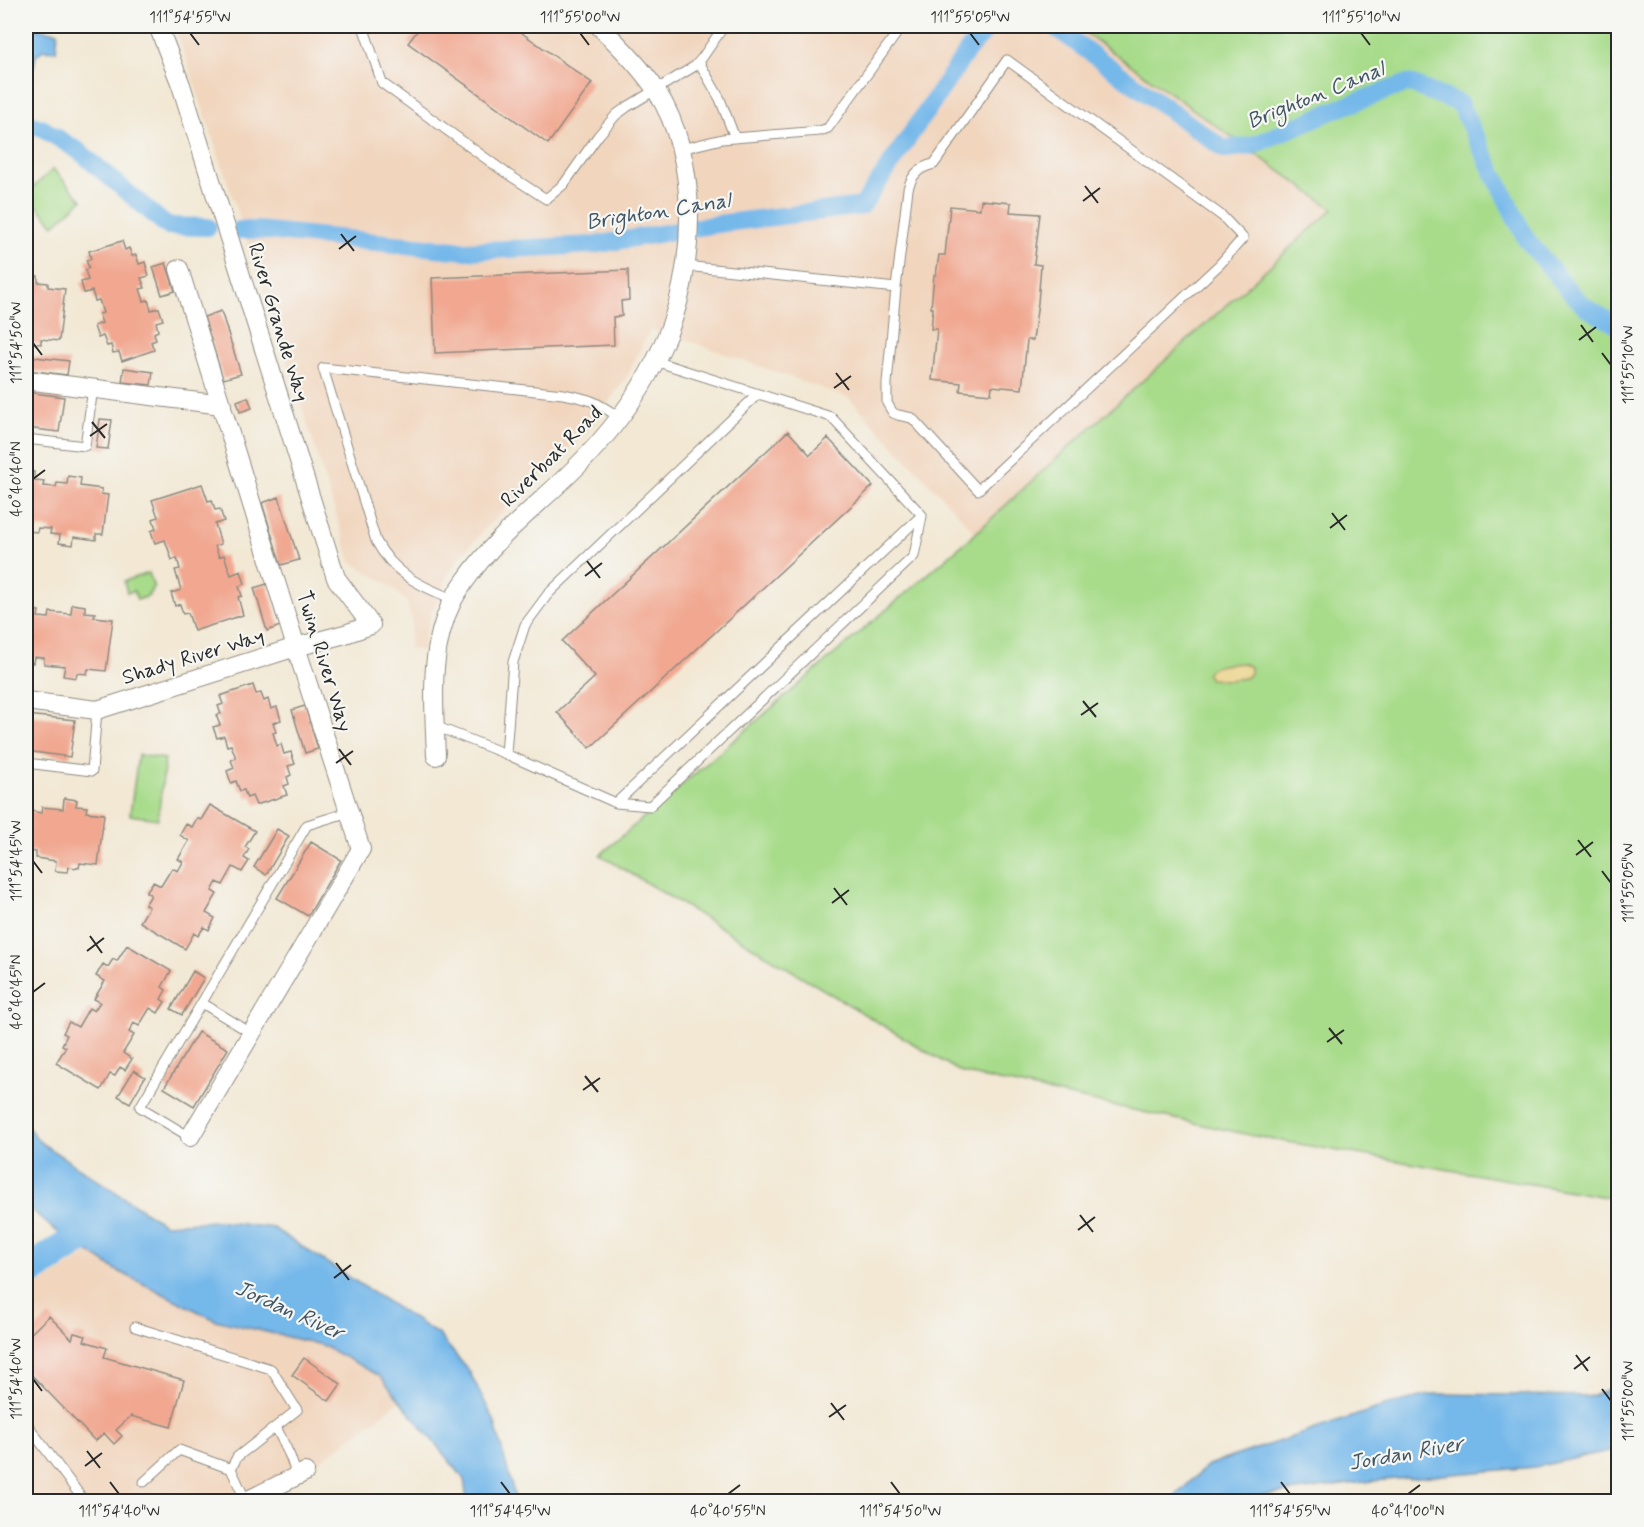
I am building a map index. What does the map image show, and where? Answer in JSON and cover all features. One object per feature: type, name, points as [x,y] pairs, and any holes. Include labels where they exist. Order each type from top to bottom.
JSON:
[{"type":"street","name":"River Grande Way","points":[[158,26],[181,85],[336,578],[371,625]]},
{"type":"street","name":"Riverboat Road","points":[[436,756],[434,677],[436,656],[453,600],[479,561],[587,456],[620,418],[644,383],[663,346],[676,310],[688,247],[690,215],[681,148],[667,110],[656,90],[638,66],[599,26]]},
{"type":"street","name":"Twin River Way","points":[[179,269],[361,849],[190,1137]]},
{"type":"street","points":[[26,380],[222,405]]},
{"type":"street","name":"Shady River Way","points":[[26,701],[97,710],[371,625]]},
{"type":"street","points":[[245,1501],[301,1474]]},
{"type":"lane","points":[[363,26],[382,83],[506,173],[546,199],[564,184],[616,115],[695,66],[723,26]]},
{"type":"lane","points":[[681,148],[722,139],[820,131],[828,128],[902,26]]},
{"type":"lane","points":[[1007,60],[1222,216],[1243,238],[1220,264],[978,490],[912,418],[898,416],[893,413],[887,403],[896,288],[908,189],[912,177],[920,169],[934,164],[1007,60]]},
{"type":"lane","points":[[699,62],[720,99],[735,138]]},
{"type":"lane","points":[[685,266],[896,288]]},
{"type":"lane","points":[[655,361],[831,417],[922,515]]},
{"type":"lane","points":[[453,600],[419,585],[402,573],[376,541],[322,368],[572,396],[598,403],[620,418]]},
{"type":"lane","points":[[26,439],[85,446],[93,388]]},
{"type":"lane","points":[[506,754],[513,662],[525,625],[548,594],[758,394]]},
{"type":"lane","points":[[616,803],[922,515]]},
{"type":"lane","points":[[435,726],[506,754],[616,803],[650,806],[914,556],[922,515]]},
{"type":"lane","points":[[26,763],[93,771],[97,710]]},
{"type":"lane","points":[[190,1137],[140,1107],[308,825],[349,812]]},
{"type":"lane","points":[[202,1003],[251,1033]]},
{"type":"lane","points":[[135,1327],[271,1369],[297,1410],[237,1456],[231,1469]]},
{"type":"lane","points":[[26,1423],[85,1502]]},
{"type":"lane","points":[[276,1427],[301,1474]]},
{"type":"lane","points":[[144,1482],[179,1449],[231,1469],[245,1501]]},
{"type":"shaded area","points":[[175,26],[1081,26],[1333,209],[976,533],[849,398],[650,329],[628,375],[593,424],[487,526],[458,560],[432,610],[422,651],[409,648],[412,620],[407,602],[386,583],[351,562],[283,347]]},
{"type":"shaded area","points":[[89,1252],[116,1270],[215,1320],[322,1345],[380,1376],[400,1401],[267,1501],[26,1502],[26,1294]]},
{"type":"green space","points":[[1076,26],[1618,26],[1618,1199],[1264,1138],[962,1073],[600,855],[976,533],[1333,209]]},
{"type":"green space","points":[[53,169],[82,200],[54,225],[26,194]]},
{"type":"green space","points":[[149,573],[154,588],[148,593],[149,596],[137,600],[134,591],[127,593],[124,581]]},
{"type":"green space","points":[[138,755],[165,759],[158,819],[130,815]]},
{"type":"sand","points":[[1243,663],[1250,667],[1250,674],[1245,678],[1210,679],[1207,675],[1207,672],[1224,664]]},
{"type":"water","points":[[26,28],[58,32],[56,51],[43,50],[36,56],[33,68],[26,73]]},
{"type":"water","name":"Jordan River","points":[[26,1125],[41,1143],[164,1224],[217,1221],[273,1228],[439,1335],[469,1371],[494,1420],[516,1501],[467,1501],[464,1479],[380,1376],[322,1345],[215,1320],[116,1270],[52,1228],[26,1205]]},
{"type":"water","name":"Jordan River","points":[[1618,1385],[1618,1449],[1535,1467],[1373,1481],[1233,1501],[1170,1501],[1208,1465],[1393,1403],[1435,1394],[1593,1396]]},
{"type":"building","points":[[421,26],[512,26],[592,83],[548,144],[408,43]]},
{"type":"building","points":[[981,200],[1011,203],[1010,212],[1040,214],[1034,264],[1041,265],[1038,303],[1033,340],[1027,340],[1022,389],[992,386],[991,394],[960,391],[961,383],[932,380],[937,329],[931,329],[934,275],[936,275],[939,255],[945,255],[950,206],[980,209]]},
{"type":"building","points":[[122,241],[125,250],[129,248],[132,256],[136,255],[139,264],[145,262],[149,276],[141,278],[145,288],[140,289],[144,301],[148,300],[151,310],[159,308],[163,320],[156,322],[158,331],[154,333],[156,340],[151,342],[154,350],[122,361],[119,352],[113,353],[111,345],[107,346],[103,336],[98,338],[94,326],[102,323],[99,314],[103,313],[99,300],[95,301],[92,291],[84,293],[81,282],[88,280],[85,270],[89,268],[86,260],[91,259],[89,251]]},
{"type":"building","points":[[166,263],[175,291],[162,295],[153,267]]},
{"type":"building","points":[[628,270],[629,300],[621,301],[622,316],[613,317],[614,345],[435,353],[432,278]]},
{"type":"building","points":[[26,275],[38,276],[38,282],[48,283],[48,287],[65,289],[59,341],[41,339],[41,344],[30,343],[29,348],[26,347]]},
{"type":"building","points":[[221,311],[241,374],[223,379],[204,317]]},
{"type":"building","points":[[26,356],[69,361],[67,375],[26,370]]},
{"type":"building","points":[[124,368],[153,372],[151,385],[122,382]]},
{"type":"building","points":[[26,392],[64,397],[59,432],[26,428]]},
{"type":"building","points":[[248,397],[252,408],[240,412],[237,401]]},
{"type":"building","points":[[100,419],[112,420],[108,449],[96,448]]},
{"type":"building","points":[[788,431],[810,455],[828,438],[873,486],[590,748],[557,712],[595,677],[562,641]]},
{"type":"building","points":[[26,471],[34,472],[34,480],[44,481],[43,486],[56,487],[57,483],[67,484],[68,476],[81,478],[80,486],[102,489],[101,494],[108,495],[103,534],[96,534],[96,540],[74,537],[73,545],[59,543],[60,535],[50,534],[51,529],[38,528],[37,532],[28,531],[26,539]]},
{"type":"building","points":[[202,484],[208,501],[212,500],[215,510],[220,509],[224,521],[215,524],[221,544],[215,546],[219,557],[224,555],[231,575],[241,571],[245,584],[239,586],[242,596],[238,597],[243,615],[194,631],[188,613],[183,614],[180,604],[175,606],[171,593],[181,590],[175,570],[180,569],[177,558],[172,560],[165,540],[155,543],[151,531],[156,529],[153,519],[158,517],[152,500]]},
{"type":"building","points":[[279,497],[299,560],[281,565],[262,503]]},
{"type":"building","points":[[267,584],[280,626],[267,631],[254,588]]},
{"type":"building","points":[[72,604],[85,606],[85,612],[95,613],[94,617],[113,619],[106,671],[88,669],[87,674],[77,673],[76,678],[63,676],[65,666],[44,664],[44,658],[34,657],[33,663],[26,662],[26,609],[39,611],[38,617],[49,618],[50,612],[71,614]]},
{"type":"building","points":[[253,685],[256,694],[261,693],[264,701],[268,699],[271,709],[277,707],[281,720],[273,723],[276,732],[273,733],[277,746],[281,744],[284,754],[291,752],[295,764],[288,766],[291,775],[287,777],[289,784],[284,786],[287,795],[256,805],[252,796],[247,798],[244,790],[240,791],[236,781],[231,783],[227,771],[234,768],[231,760],[236,758],[231,745],[227,746],[224,736],[217,738],[213,727],[220,725],[216,715],[221,714],[218,706],[223,704],[220,696]]},
{"type":"building","points":[[305,706],[318,749],[305,753],[292,710]]},
{"type":"building","points":[[26,715],[75,720],[70,757],[26,751]]},
{"type":"building","points":[[64,798],[77,800],[76,806],[87,807],[86,812],[104,814],[98,865],[80,863],[79,868],[69,867],[68,872],[55,871],[56,861],[36,858],[36,852],[26,851],[26,805],[31,805],[30,811],[41,813],[42,807],[63,809]]},
{"type":"building","points":[[210,805],[255,831],[245,847],[249,849],[244,858],[249,861],[242,872],[233,867],[223,885],[217,882],[212,891],[217,894],[206,913],[215,918],[209,930],[204,927],[198,936],[194,933],[185,949],[140,922],[149,907],[145,905],[151,895],[146,892],[153,882],[161,886],[172,868],[178,871],[183,862],[178,859],[189,841],[180,835],[186,824],[192,827],[197,818],[201,820]]},
{"type":"building","points":[[277,829],[289,836],[266,875],[254,867]]},
{"type":"building","points":[[311,842],[341,860],[308,916],[277,898]]},
{"type":"building","points":[[127,945],[171,971],[162,987],[166,990],[161,999],[165,1002],[158,1013],[150,1008],[139,1026],[134,1023],[129,1032],[134,1035],[123,1053],[132,1059],[125,1070],[120,1067],[115,1076],[110,1074],[101,1090],[56,1063],[66,1047],[62,1045],[67,1035],[63,1033],[69,1022],[78,1027],[89,1008],[94,1011],[100,1002],[94,999],[105,981],[96,976],[103,964],[108,967],[113,959],[117,961]]},
{"type":"building","points":[[193,971],[204,978],[182,1015],[171,1009]]},
{"type":"building","points":[[198,1032],[228,1049],[194,1106],[164,1088]]},
{"type":"building","points":[[134,1070],[145,1077],[130,1103],[118,1096]]},
{"type":"building","points":[[49,1316],[72,1339],[74,1333],[86,1336],[84,1341],[107,1348],[104,1357],[184,1380],[171,1427],[131,1416],[116,1430],[122,1436],[114,1444],[104,1433],[95,1441],[26,1369],[26,1338]]},
{"type":"building","points":[[304,1358],[341,1384],[329,1401],[292,1375]]},
{"type":"waterway","name":"Brighton Canal","points":[[239,230],[465,251],[594,245],[717,224],[862,206],[968,50],[990,26]]},
{"type":"waterway","name":"Brighton Canal","points":[[1053,26],[1224,149],[1251,146],[1334,110],[1408,83],[1459,103],[1526,239],[1573,295],[1587,308],[1618,326]]},
{"type":"waterway","name":"Brighton Canal","points":[[26,123],[42,128],[80,152],[167,226],[208,227]]},
{"type":"waterway","points":[[26,1273],[100,1225]]}]
